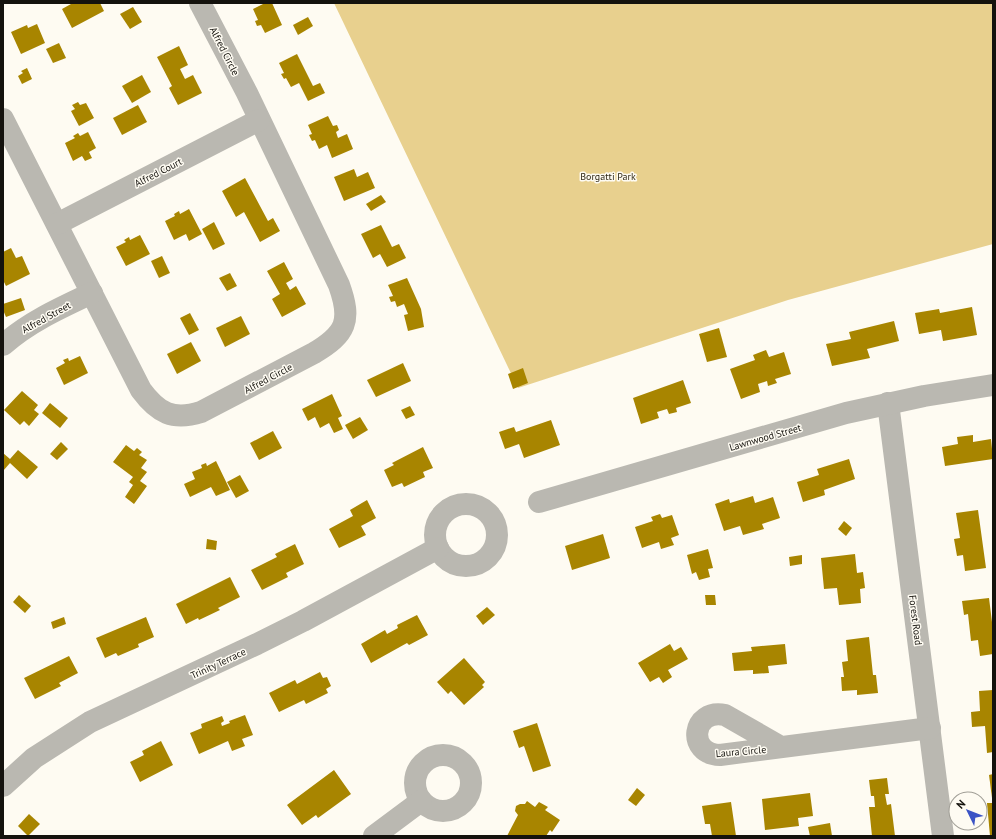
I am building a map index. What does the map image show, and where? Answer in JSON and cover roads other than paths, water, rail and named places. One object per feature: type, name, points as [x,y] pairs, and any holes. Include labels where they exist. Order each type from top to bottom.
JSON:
[{"type":"street","name":"Alfred Circle","points":[[3,119],[141,390],[153,405],[174,416],[190,416],[212,408],[314,354],[336,337],[341,331],[346,316],[339,285],[200,3]]},
{"type":"street","name":"Alfred Court","points":[[57,224],[259,120]]},
{"type":"street","name":"Alfred Street","points":[[3,345],[16,334],[42,317],[92,293]]},
{"type":"street","name":"Lawnwood Street","points":[[539,502],[846,413],[924,396],[993,386]]},
{"type":"street","name":"Forest Road","points":[[888,403],[943,836]]},
{"type":"street","name":"Trinity Terrace","points":[[3,786],[34,758],[90,722],[257,644],[303,621],[438,548]]},
{"type":"street","points":[[781,747],[930,728]]},
{"type":"street","points":[[374,836],[421,801]]},
{"type":"park label","name":"Borgatti Park","points":[[608,176]]}]
